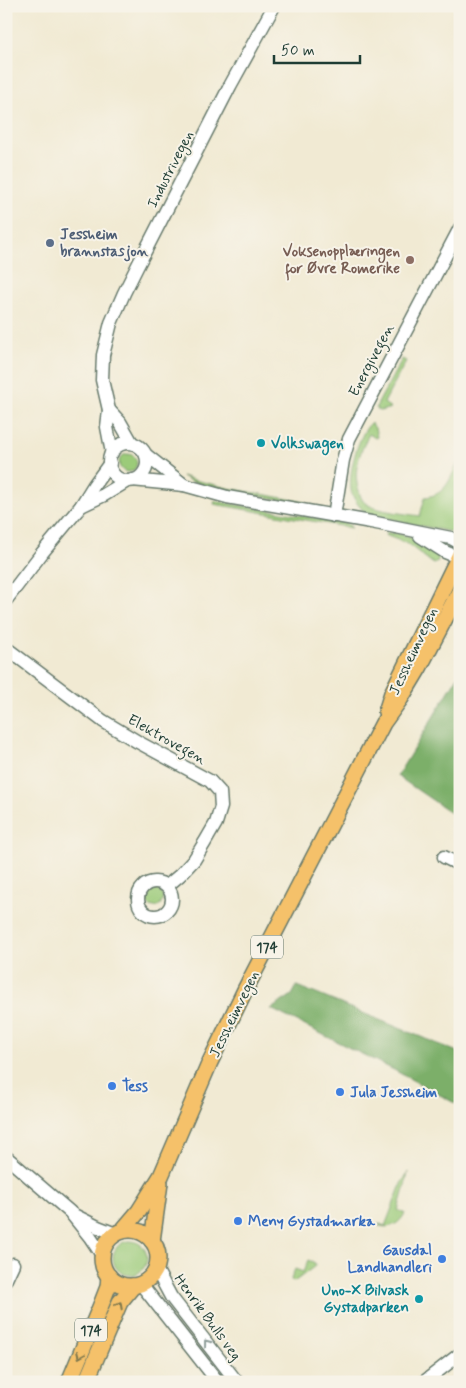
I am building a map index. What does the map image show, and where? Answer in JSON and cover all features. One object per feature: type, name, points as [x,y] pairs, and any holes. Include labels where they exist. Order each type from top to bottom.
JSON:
[{"type":"main road","name":"Jessheimvegen","points":[[383,723],[392,693],[459,553]]},
{"type":"main road","name":"Jessheimvegen","points":[[119,1233],[139,1211],[162,1176],[210,1062],[245,990],[383,723],[419,668],[460,590]]},
{"type":"main road","name":"Jessheimvegen","points":[[152,1241],[162,1176]]},
{"type":"main road","points":[[119,1233],[130,1230],[146,1235],[152,1241]]},
{"type":"main road","name":"174","points":[[102,1255],[107,1243],[119,1233]]},
{"type":"main road","name":"174","points":[[86,1382],[120,1302],[137,1285],[153,1276],[158,1254],[152,1241]]},
{"type":"main road","points":[[102,1255],[105,1270],[115,1282],[124,1286],[137,1285]]},
{"type":"main road","name":"174","points":[[69,1382],[108,1287],[109,1276]]},
{"type":"street","name":"Industrivegen","points":[[111,458],[107,427],[109,410],[104,390],[102,368],[105,345],[111,323],[137,267],[230,86],[274,6]]},
{"type":"street","name":"Energivegen","points":[[334,516],[343,460],[349,439],[460,228]]},
{"type":"street","name":"Industrivegen","points":[[109,410],[120,422],[132,443]]},
{"type":"street","points":[[6,600],[81,506],[119,445],[132,443],[141,448],[146,456],[184,485]]},
{"type":"street","points":[[81,506],[142,475],[146,470],[146,456]]},
{"type":"street","points":[[111,458],[112,472],[121,480],[184,485],[227,497],[409,530],[445,552],[459,553]]},
{"type":"street","name":"Elektrovegen","points":[[6,648],[103,721],[210,781],[220,792],[222,807],[216,823],[194,860],[166,886]]},
{"type":"street","points":[[444,857],[460,865]]},
{"type":"street","points":[[6,1157],[70,1212],[102,1255]]},
{"type":"street","points":[[70,1212],[98,1226],[119,1233]]},
{"type":"street","points":[[6,1279],[13,1264]]},
{"type":"street","name":"Henrik Bulls veg","points":[[156,1269],[170,1297],[236,1382]]},
{"type":"street","name":"Henrik Bulls veg","points":[[137,1285],[218,1382]]},
{"type":"street","points":[[424,1382],[460,1354]]},
{"type":"green space","points":[[402,359],[406,361],[384,403],[391,408],[380,411],[376,407]]},
{"type":"green space","points":[[371,423],[375,428],[377,437],[375,438],[369,434],[360,455],[356,476],[360,494],[365,503],[377,509],[420,516],[425,497],[438,493],[446,486],[458,463],[460,464],[460,524],[451,532],[366,514],[358,505],[352,494],[352,467],[362,436]]},
{"type":"green space","points":[[128,454],[134,457],[137,463],[134,469],[128,472],[122,469],[119,463],[122,457]]},
{"type":"green space","points":[[182,476],[228,488],[305,502],[303,504],[211,488]]},
{"type":"green space","points":[[215,501],[347,523],[352,528],[214,504]]},
{"type":"green space","points":[[386,533],[407,536],[421,543],[439,556],[437,562],[434,564],[408,544],[385,535]]},
{"type":"green space","points":[[460,673],[460,819],[397,776]]},
{"type":"green space","points":[[154,889],[162,894],[163,898],[158,906],[154,907],[146,902],[145,898],[150,890]]},
{"type":"green space","points":[[297,986],[460,1053],[460,1106],[394,1070],[271,1009],[292,995]]},
{"type":"green space","points":[[408,1172],[398,1210],[405,1213],[403,1217],[394,1225],[386,1227],[377,1225],[385,1226],[401,1183]]},
{"type":"green space","points":[[130,1241],[137,1242],[142,1246],[146,1251],[146,1265],[142,1270],[137,1274],[130,1275],[123,1274],[118,1270],[114,1265],[113,1258],[114,1251],[118,1246],[123,1242]]},
{"type":"green space","points":[[308,1260],[315,1263],[315,1266],[294,1282],[292,1281],[295,1269],[303,1272]]},
{"type":"place","name":"Jessheim brannstasjon","points":[[50,243]]},
{"type":"place","name":"Voksenopplæringen for Øvre Romerike","points":[[410,260]]},
{"type":"place","name":"Volkswagen","points":[[261,443]]},
{"type":"place","name":"Tess","points":[[112,1086]]},
{"type":"place","name":"Jula Jessheim","points":[[340,1092]]},
{"type":"place","name":"Meny Gystadmarka","points":[[238,1221]]},
{"type":"place","name":"Gausdal Landhandleri","points":[[442,1259]]},
{"type":"place","name":"Uno-X Bilvask Gystadparken","points":[[419,1299]]}]
